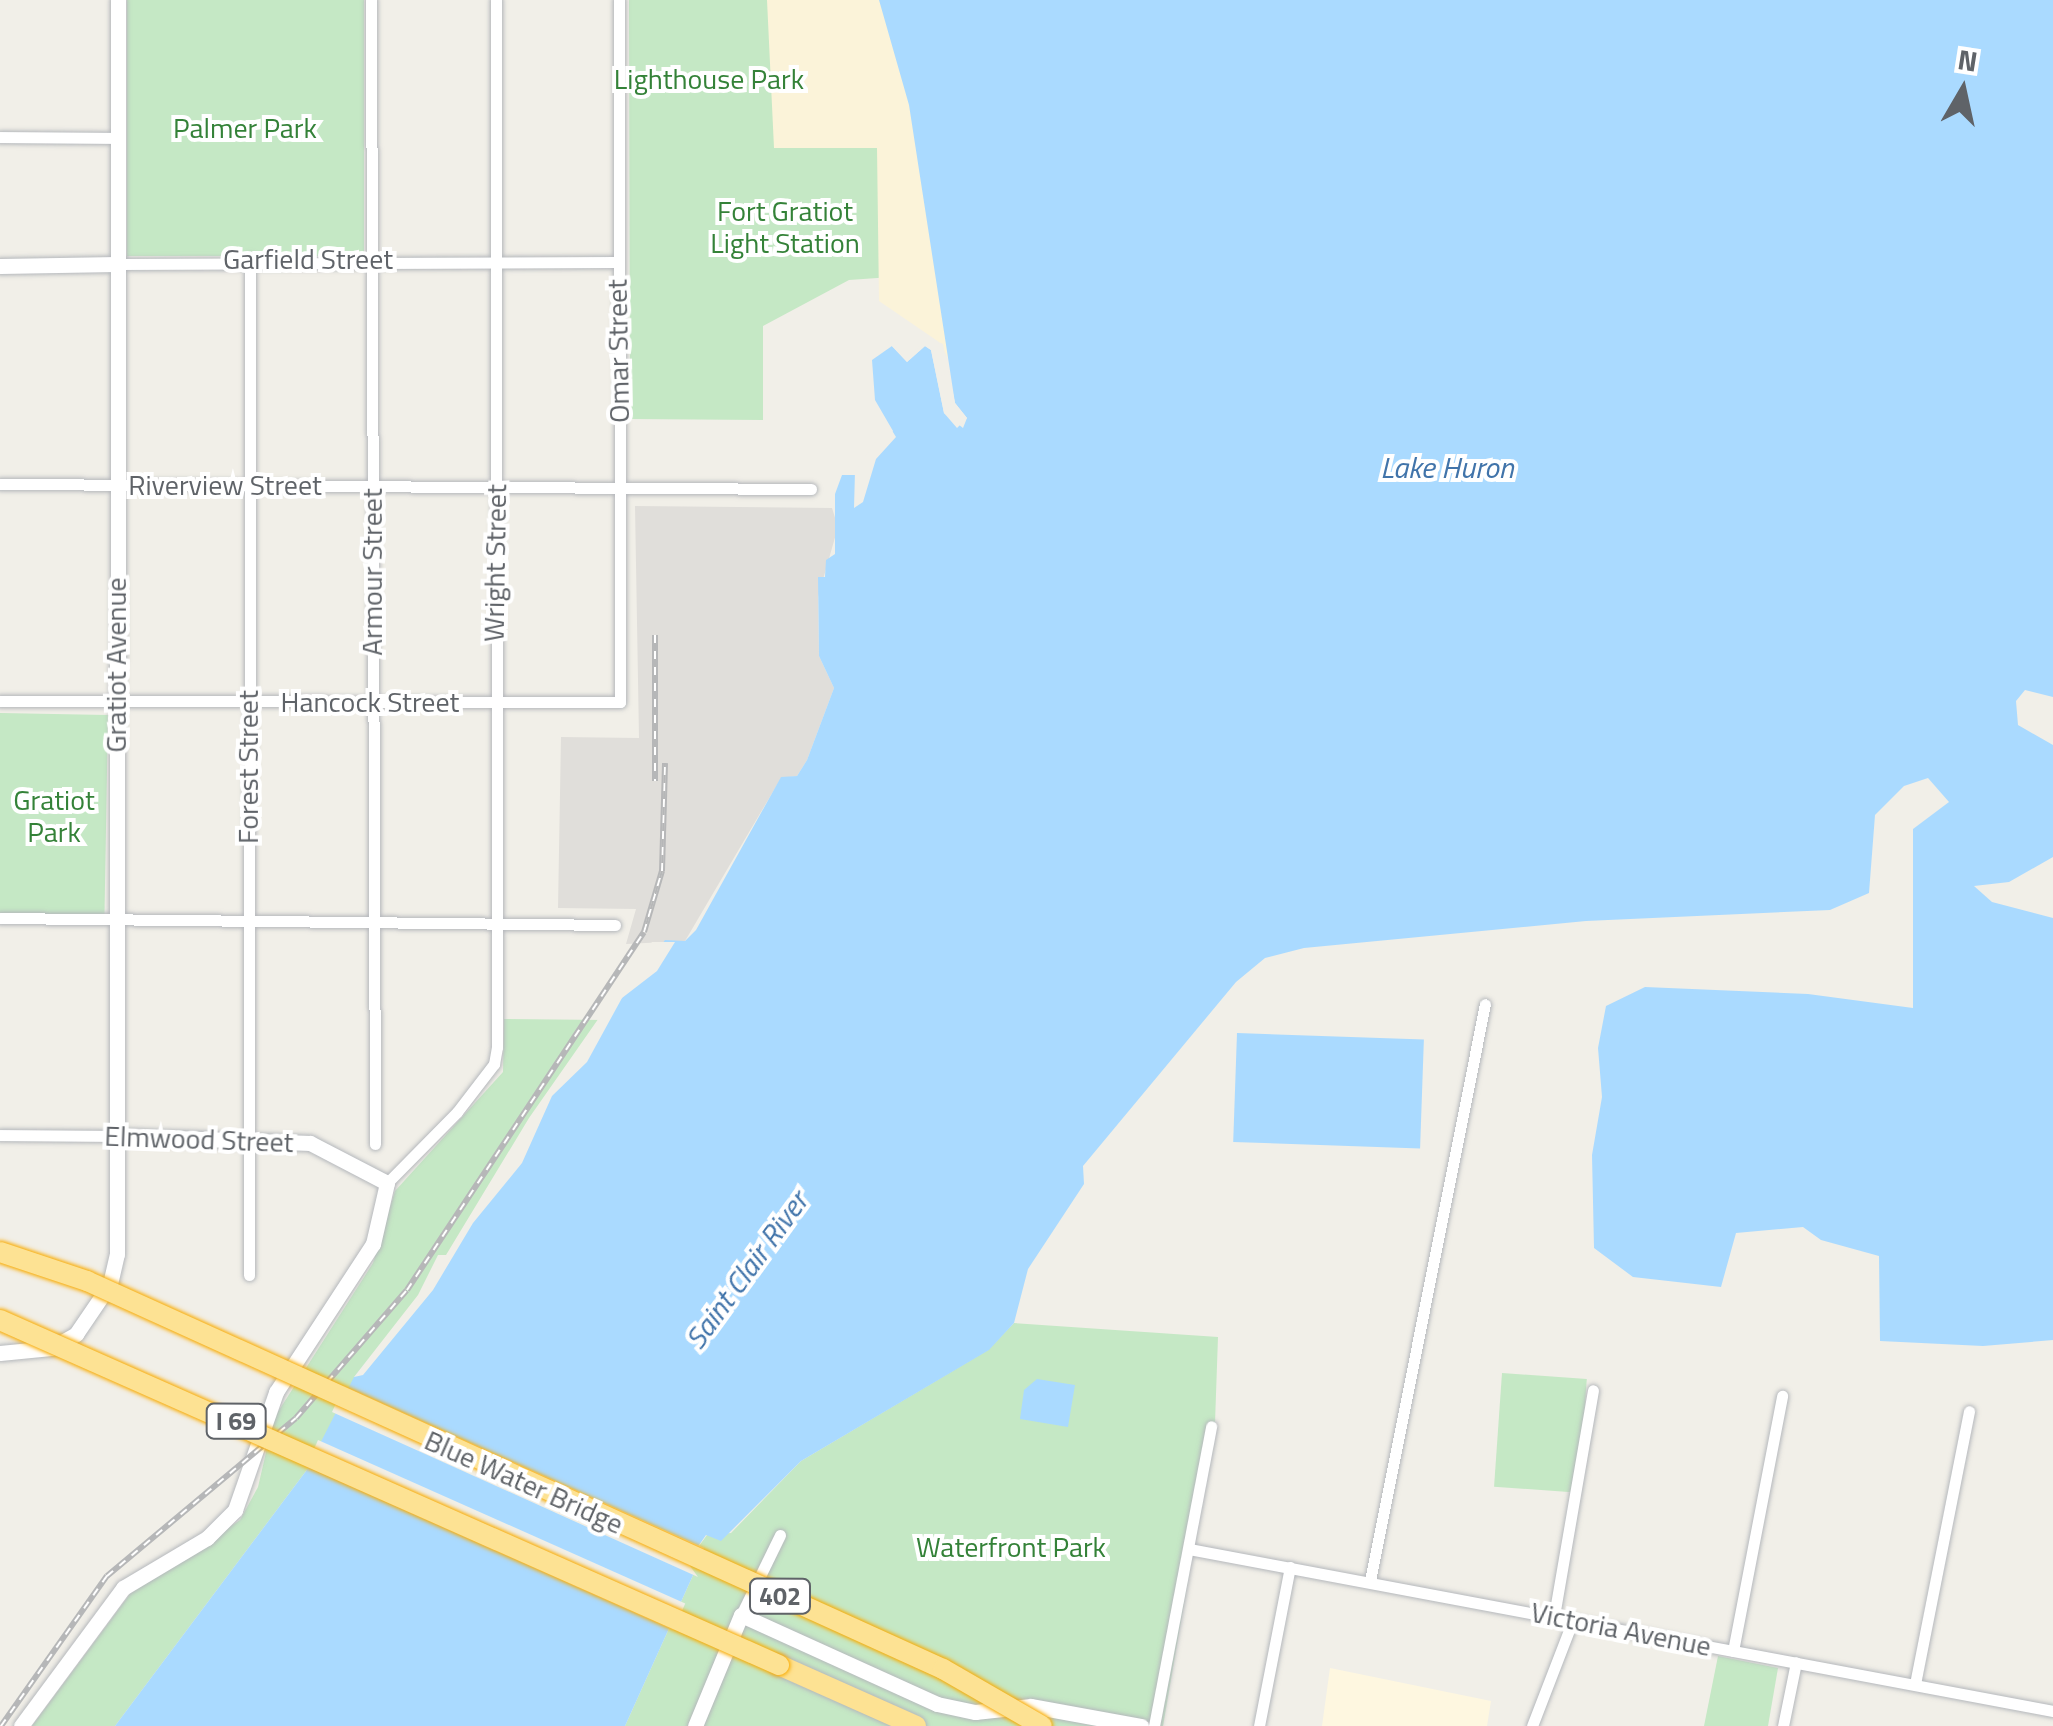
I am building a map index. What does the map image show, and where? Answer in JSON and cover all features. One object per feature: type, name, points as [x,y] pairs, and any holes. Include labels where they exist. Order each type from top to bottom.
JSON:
[{"type":"highway","name":"Blue Water Bridge","points":[[0,1252],[87,1281],[512,1478],[943,1668],[1042,1726]]},
{"type":"highway","name":"I 69","points":[[0,1320],[470,1528]]},
{"type":"highway","name":"402","points":[[470,1528],[916,1726]]},
{"type":"street","name":"Gratiot Avenue","points":[[0,1354],[51,1348],[87,1323],[110,1284],[117,1254],[118,0]]},
{"type":"street","name":"Armour Street","points":[[371,0],[375,1144]]},
{"type":"street","name":"Wright Street","points":[[387,1183],[457,1112],[496,1056],[496,0]]},
{"type":"street","name":"Omar Street","points":[[619,0],[620,702]]},
{"type":"street","points":[[0,137],[118,138]]},
{"type":"street","name":"Garfield Street","points":[[0,266],[250,259],[496,258],[617,262]]},
{"type":"street","name":"Forest Street","points":[[249,1275],[250,259]]},
{"type":"street","name":"Riverview Street","points":[[0,484],[811,488]]},
{"type":"street","name":"Hancock Street","points":[[0,701],[620,702]]},
{"type":"street","points":[[0,918],[495,919],[615,925]]},
{"type":"street","points":[[1370,1581],[1485,1004]]},
{"type":"street","name":"Elmwood Street","points":[[0,1135],[249,1137],[310,1142],[387,1183]]},
{"type":"street","points":[[21,1726],[123,1588],[225,1522],[245,1491],[276,1392],[373,1244],[387,1183]]},
{"type":"street","points":[[1554,1616],[1593,1390]]},
{"type":"street","points":[[1733,1650],[1782,1396]]},
{"type":"street","points":[[1915,1684],[1969,1411]]},
{"type":"street","points":[[1154,1726],[1211,1426]]},
{"type":"street","points":[[695,1726],[780,1535]]},
{"type":"street","name":"Victoria Avenue","points":[[1189,1548],[2053,1711]]},
{"type":"street","points":[[1259,1726],[1290,1566]]},
{"type":"street","points":[[741,1616],[937,1704],[974,1712],[1032,1706],[1141,1726]]},
{"type":"street","points":[[1532,1726],[1573,1620]]},
{"type":"street","points":[[1783,1726],[1796,1662]]},
{"type":"shaded area","points":[[635,506],[832,508],[838,527],[818,597],[819,656],[834,688],[807,760],[797,776],[781,778],[685,941],[626,944],[636,909],[558,908],[561,737],[639,738]]},
{"type":"shaded area","points":[[1330,1668],[1491,1701],[1487,1726],[1322,1726]]},
{"type":"green space","name":"Palmer Park","points":[[127,0],[364,0],[364,256],[127,256]]},
{"type":"green space","points":[[629,0],[879,0],[934,274],[849,280],[763,326],[763,420],[630,419]]},
{"type":"green space","name":"Gratiot Park","points":[[0,713],[108,715],[104,918],[0,916]]},
{"type":"green space","points":[[504,1019],[605,1020],[306,1471],[115,1726],[32,1726],[130,1594],[240,1520],[258,1487],[274,1418],[373,1263],[395,1191],[503,1072]]},
{"type":"green space","name":"Waterfront Park","points":[[1014,1323],[1218,1337],[1215,1423],[1163,1726],[625,1726],[694,1573],[683,1568],[707,1535],[731,1533],[801,1461],[988,1350]]},
{"type":"green space","points":[[1502,1373],[1587,1379],[1579,1493],[1494,1487]]},
{"type":"green space","points":[[1718,1656],[1778,1668],[1768,1726],[1704,1726]]},
{"type":"sand","points":[[767,0],[900,0],[970,397],[939,342],[879,301],[877,148],[774,148]]},
{"type":"water","name":"Lake Huron","points":[[879,0],[2053,0],[2053,697],[2025,690],[2016,701],[2018,725],[2053,745],[2053,857],[2009,882],[1974,886],[1992,902],[2053,918],[2053,1340],[1983,1346],[1880,1341],[1879,1256],[1821,1240],[1803,1227],[1736,1233],[1721,1287],[1633,1277],[1594,1248],[1592,1155],[1602,1097],[1598,1048],[1606,1006],[1645,987],[1808,994],[1913,1008],[1913,829],[1949,802],[1928,778],[1904,786],[1875,815],[1869,893],[1830,910],[1586,921],[1304,948],[1265,958],[1236,982],[1083,1166],[1084,1184],[1028,1269],[1014,1323],[989,1350],[801,1461],[721,1541],[706,1535],[683,1568],[694,1573],[625,1726],[115,1726],[306,1471],[354,1377],[448,1261],[547,1098],[665,940],[685,941],[696,930],[781,777],[797,776],[807,760],[834,688],[819,656],[818,577],[825,577],[826,560],[835,554],[835,494],[842,475],[857,475],[893,431],[875,400],[872,360],[892,346],[907,362],[925,346],[931,350],[944,413],[957,428],[967,418],[955,403],[909,105]]},
{"type":"water","points":[[1237,1033],[1424,1040],[1420,1148],[1233,1142]]},
{"type":"water","points":[[1037,1379],[1075,1385],[1068,1427],[1020,1419],[1024,1390]]},
{"type":"pier","points":[[923,341],[936,348],[949,410],[961,423],[950,404],[938,342],[943,344],[955,403],[967,418],[963,428],[944,413],[931,350],[925,346],[907,362],[888,342],[910,357]]},
{"type":"pier","points":[[888,424],[896,437],[876,459],[863,502],[854,508],[855,471]]},
{"type":"pier","points":[[652,942],[675,942],[657,971],[622,998],[587,1062],[552,1096],[522,1163],[473,1223],[433,1290],[363,1375],[354,1377],[418,1295],[438,1255],[446,1255],[529,1118]]},
{"type":"pier","points":[[344,1386],[704,1548],[690,1566],[698,1577],[332,1412]]},
{"type":"pier","points":[[318,1440],[685,1604],[673,1630],[306,1466]]},
{"type":"railway","points":[[655,635],[655,781]]},
{"type":"railway","points":[[1,1726],[107,1576],[296,1418],[407,1290],[644,932],[662,871],[665,763]]},
{"type":"park label","name":"Lighthouse Park","points":[[709,79]]},
{"type":"park label","name":"Fort Gratiot Light Station","points":[[785,227]]},
{"type":"water label","name":"Saint Clair River","points":[[746,1270]]}]
